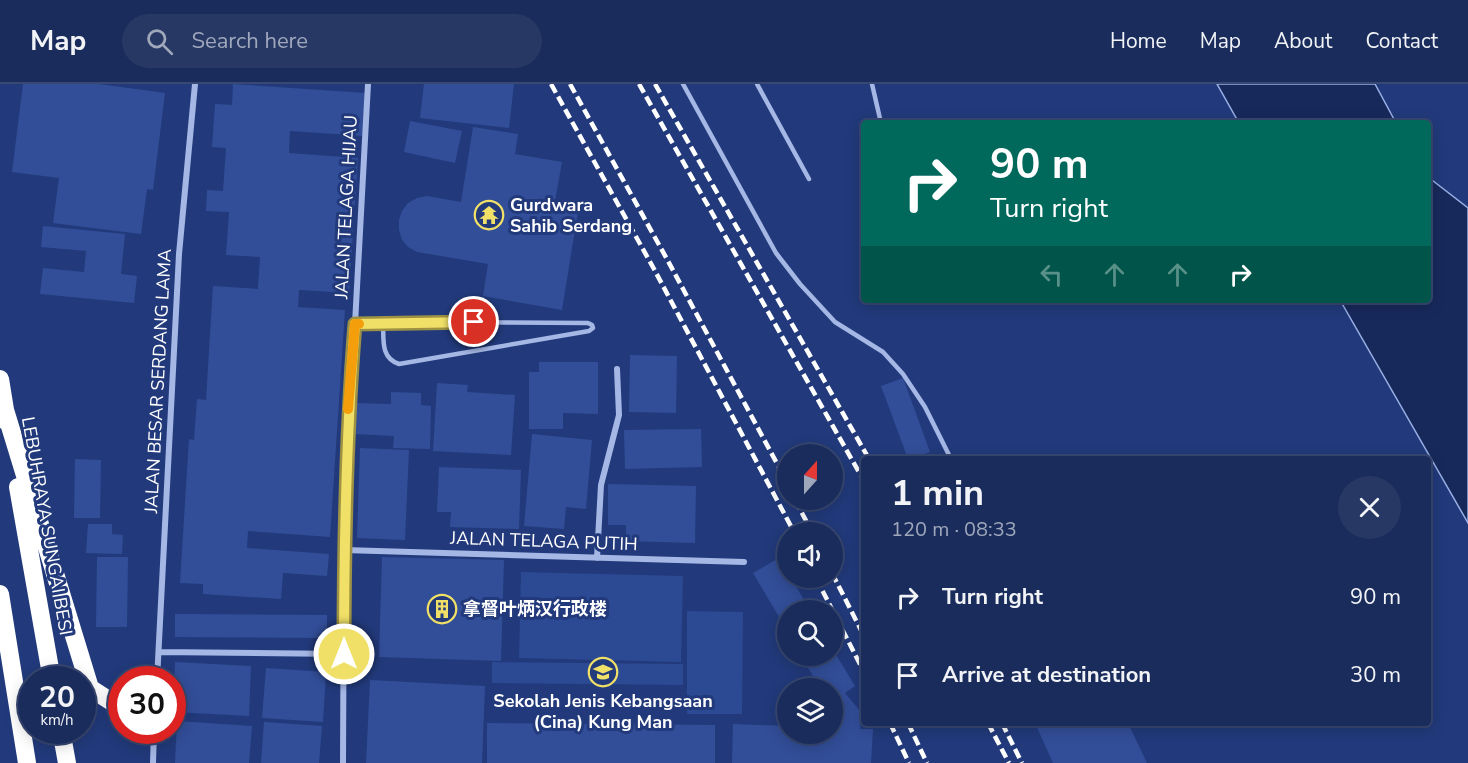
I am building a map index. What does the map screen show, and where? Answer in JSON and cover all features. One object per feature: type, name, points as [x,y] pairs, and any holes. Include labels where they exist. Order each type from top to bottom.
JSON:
[{"type":"highway","name":"LEBUHRAYA SUNGAI BESI","points":[[0,379],[50,666]]},
{"type":"highway","points":[[5,410],[90,688],[108,700]]},
{"type":"highway","points":[[0,594],[27,763]]},
{"type":"highway","points":[[64,744],[67,763]]},
{"type":"street","name":"JALAN BESAR SERDANG LAMA","points":[[158,666],[179,254],[195,84]]},
{"type":"street","name":"JALAN TELAGA HIJAU","points":[[343,763],[344,550],[348,408],[355,324],[368,84]]},
{"type":"street","points":[[597,558],[601,485],[619,415],[617,369]]},
{"type":"street","name":"JALAN TELAGA PUTIH","points":[[344,550],[744,562]]},
{"type":"street","points":[[159,652],[344,654]]},
{"type":"street","points":[[153,763],[154,744]]},
{"type":"lane","points":[[683,84],[776,253],[800,284],[835,322],[883,352],[903,374],[925,407],[950,456]]},
{"type":"lane","points":[[757,84],[809,179]]},
{"type":"lane","points":[[872,84],[880,120]]},
{"type":"lane","points":[[355,324],[383,322],[588,323],[592,325],[592,328],[589,331],[399,364],[390,361],[385,355],[383,322]]},
{"type":"shaded area","points":[[1217,84],[1375,84],[1394,120],[1237,120]]},
{"type":"shaded area","points":[[1431,179],[1468,208],[1468,523],[1342,303],[1431,303]]},
{"type":"shaded area","points":[[521,572],[683,576],[681,662],[519,658]]},
{"type":"shaded area","points":[[687,611],[743,612],[742,714],[687,714]]},
{"type":"shaded area","points":[[492,662],[683,664],[683,685],[492,683]]},
{"type":"building","points":[[23,84],[99,84],[165,93],[153,190],[147,189],[141,234],[53,223],[59,178],[12,172]]},
{"type":"building","points":[[233,84],[366,93],[364,136],[290,131],[289,153],[358,158],[349,293],[299,290],[298,307],[345,310],[330,537],[248,531],[247,548],[329,554],[327,576],[283,573],[281,599],[203,594],[203,584],[180,583],[189,439],[194,440],[197,399],[206,400],[213,286],[258,289],[260,257],[226,255],[229,212],[206,211],[207,190],[223,191],[226,148],[212,147],[215,104],[232,105]]},
{"type":"building","points":[[424,84],[514,84],[509,128],[420,118]]},
{"type":"building","points":[[410,121],[462,131],[455,163],[404,152]]},
{"type":"building","name":"Gurdwara Sahib Serdang","points":[[473,127],[518,134],[515,154],[562,162],[555,201],[579,205],[562,310],[483,296],[488,264],[417,252],[402,240],[399,220],[408,203],[427,196],[461,202]]},
{"type":"building","points":[[43,226],[125,234],[121,274],[137,276],[134,303],[40,294],[43,268],[84,272],[86,251],[41,247]]},
{"type":"building","points":[[630,355],[677,356],[676,413],[629,412]]},
{"type":"building","points":[[539,362],[598,362],[598,414],[563,413],[563,429],[529,429],[529,372],[539,372]]},
{"type":"building","points":[[903,378],[930,452],[919,456],[907,456],[881,386]]},
{"type":"building","points":[[437,383],[468,385],[467,392],[515,395],[511,455],[433,451]]},
{"type":"building","points":[[391,392],[421,393],[421,405],[431,406],[430,449],[393,448],[394,436],[353,434],[354,403],[391,404]]},
{"type":"building","points":[[701,429],[702,467],[625,469],[624,430]]},
{"type":"building","points":[[532,434],[592,440],[586,509],[566,507],[564,529],[524,526]]},
{"type":"building","points":[[360,448],[409,450],[405,540],[357,538]]},
{"type":"building","points":[[75,459],[101,460],[100,518],[74,518]]},
{"type":"building","points":[[439,467],[521,470],[519,529],[450,527],[451,512],[437,512]]},
{"type":"building","points":[[608,484],[696,486],[695,543],[626,541],[626,525],[608,525]]},
{"type":"building","points":[[88,524],[112,524],[112,534],[123,535],[122,554],[86,553]]},
{"type":"building","points":[[97,557],[128,557],[127,627],[96,627]]},
{"type":"building","name":"拿督叶炳汉行政楼","points":[[382,557],[504,560],[501,661],[379,657]]},
{"type":"building","points":[[777,559],[777,588],[797,588],[804,600],[777,600],[777,613],[753,573]]},
{"type":"building","points":[[175,614],[327,615],[327,638],[175,637]]},
{"type":"building","points":[[175,662],[251,666],[249,716],[186,713],[186,666],[175,666]]},
{"type":"building","points":[[807,666],[843,666],[855,686],[845,693],[861,712],[860,729],[873,729],[871,763],[732,763],[733,724],[777,726],[777,744],[843,744],[843,678],[814,678]]},
{"type":"building","points":[[266,668],[326,672],[323,722],[262,718]]},
{"type":"building","points":[[370,680],[485,686],[482,763],[366,763]]},
{"type":"building","points":[[186,722],[252,726],[249,763],[175,763],[176,744],[186,744]]},
{"type":"building","points":[[264,722],[322,726],[319,763],[261,763]]},
{"type":"building","points":[[487,723],[715,725],[715,763],[487,763]]},
{"type":"building","points":[[1036,726],[1129,726],[1147,763],[1053,763]]},
{"type":"railway","points":[[551,84],[654,269],[789,522]]},
{"type":"railway","points":[[570,84],[777,464]]},
{"type":"railway","points":[[639,84],[861,476]]},
{"type":"railway","points":[[655,84],[867,456]]},
{"type":"railway","points":[[800,510],[807,522]]},
{"type":"railway","points":[[821,588],[861,666]]},
{"type":"railway","points":[[840,588],[861,630]]},
{"type":"railway","points":[[891,726],[909,763]]},
{"type":"railway","points":[[909,726],[927,763]]},
{"type":"railway","points":[[990,726],[1009,763]]},
{"type":"railway","points":[[1004,726],[1022,763]]},
{"type":"slow traffic","points":[[348,409],[355,324],[359,324]]},
{"type":"place","name":"Gurdwara Sahib Serdang","points":[[489,215]]},
{"type":"place","name":"拿督叶炳汉行政楼","points":[[442,609]]},
{"type":"place","name":"Sekolah Jenis Kebangsaan (Cina) Kung Man","points":[[603,672]]},
{"type":"route","points":[[344,654],[348,408],[355,324],[474,322]]}]
